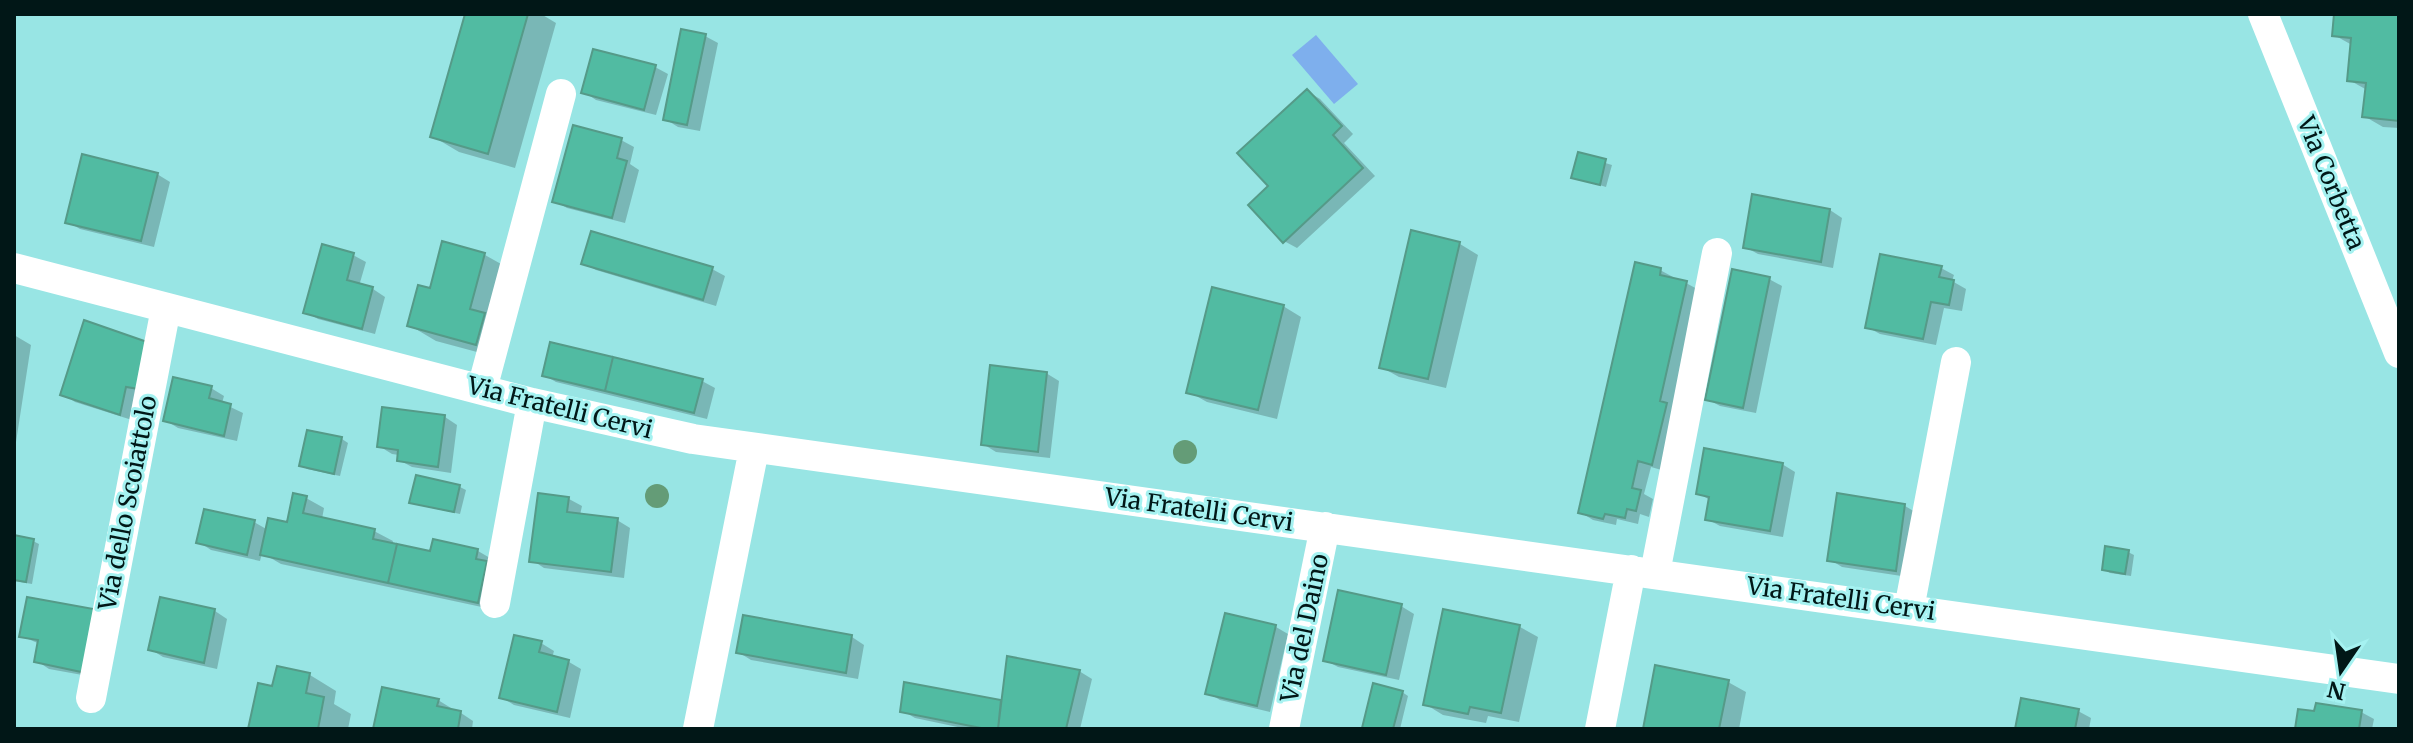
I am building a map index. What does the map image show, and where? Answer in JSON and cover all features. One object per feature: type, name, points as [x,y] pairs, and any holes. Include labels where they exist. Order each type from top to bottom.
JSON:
[{"type":"street","name":"Via Corbetta","points":[[2263,14],[2399,353]]},
{"type":"street","points":[[482,389],[561,94]]},
{"type":"street","points":[[1600,729],[1643,572],[1717,253]]},
{"type":"street","name":"Via Fratelli Cervi","points":[[14,268],[532,403],[693,439],[2399,679]]},
{"type":"street","name":"Via dello Scoiattolo","points":[[91,698],[166,308]]},
{"type":"street","points":[[1909,609],[1956,362]]},
{"type":"street","points":[[495,603],[532,403]]},
{"type":"street","points":[[698,729],[754,449]]},
{"type":"street","name":"Via del Daino","points":[[1284,729],[1325,527]]},
{"type":"water","points":[[1316,35],[1358,84],[1334,104],[1292,55]]},
{"type":"building","points":[[465,14],[528,14],[488,154],[430,137]]},
{"type":"building","points":[[2334,14],[2399,14],[2399,121],[2362,117],[2366,83],[2347,81],[2351,38],[2332,36]]},
{"type":"building","points":[[681,29],[706,34],[687,125],[663,120]]},
{"type":"building","points":[[593,49],[656,65],[644,110],[581,93]]},
{"type":"building","points":[[1307,89],[1342,126],[1333,135],[1363,168],[1283,243],[1248,205],[1268,186],[1237,153]]},
{"type":"building","points":[[573,125],[622,138],[617,158],[627,161],[612,218],[552,202]]},
{"type":"building","points":[[1578,152],[1606,159],[1600,185],[1571,178]]},
{"type":"building","points":[[82,154],[158,173],[141,241],[65,223]]},
{"type":"building","points":[[1752,194],[1830,209],[1821,262],[1743,248]]},
{"type":"building","points":[[1411,230],[1460,242],[1428,379],[1379,368]]},
{"type":"building","points":[[591,231],[713,267],[703,300],[581,264]]},
{"type":"building","points":[[442,241],[485,253],[470,309],[485,313],[476,345],[407,326],[418,285],[430,288]]},
{"type":"building","points":[[322,244],[354,253],[347,280],[373,287],[362,329],[303,313]]},
{"type":"building","points":[[1880,254],[1942,266],[1939,277],[1954,280],[1949,305],[1931,302],[1923,339],[1865,328]]},
{"type":"building","points":[[1635,262],[1661,268],[1660,275],[1687,281],[1660,401],[1667,403],[1652,465],[1638,461],[1632,488],[1641,490],[1636,511],[1627,509],[1625,518],[1605,514],[1603,519],[1578,513]]},
{"type":"building","points":[[1732,269],[1770,277],[1743,408],[1705,400]]},
{"type":"building","points":[[1212,287],[1284,305],[1258,410],[1186,393]]},
{"type":"building","points":[[84,320],[150,343],[139,389],[126,387],[120,415],[60,395]]},
{"type":"building","points":[[550,342],[613,357],[605,391],[542,376]]},
{"type":"building","points":[[613,357],[703,379],[694,413],[605,391]]},
{"type":"building","points":[[990,365],[1047,372],[1038,452],[981,445]]},
{"type":"building","points":[[173,377],[212,386],[209,398],[231,404],[224,436],[163,421]]},
{"type":"building","points":[[382,407],[445,415],[438,467],[397,461],[398,450],[377,447]]},
{"type":"building","points":[[307,430],[342,437],[334,474],[299,466]]},
{"type":"building","points":[[1704,448],[1783,463],[1770,531],[1705,520],[1709,497],[1696,494]]},
{"type":"building","points":[[416,475],[460,485],[454,512],[409,503]]},
{"type":"building","points":[[293,493],[307,496],[303,513],[375,529],[373,539],[397,544],[388,583],[260,555],[268,518],[287,522]]},
{"type":"building","points":[[538,493],[569,497],[567,512],[618,518],[611,572],[529,562]]},
{"type":"building","points":[[1837,493],[1905,504],[1896,571],[1827,561]]},
{"type":"building","points":[[204,509],[255,520],[247,555],[196,543]]},
{"type":"building","points":[[14,535],[34,539],[26,582],[14,580]]},
{"type":"building","points":[[433,539],[478,549],[476,559],[487,561],[478,603],[388,583],[397,544],[430,551]]},
{"type":"building","points":[[2105,546],[2129,550],[2125,574],[2102,570]]},
{"type":"building","points":[[1338,590],[1402,604],[1386,675],[1323,661]]},
{"type":"building","points":[[27,597],[99,610],[86,673],[34,662],[38,640],[19,637]]},
{"type":"building","points":[[160,597],[215,609],[204,663],[148,650]]},
{"type":"building","points":[[1443,609],[1520,625],[1501,713],[1470,707],[1468,714],[1423,705]]},
{"type":"building","points":[[1225,613],[1276,625],[1257,706],[1205,694]]},
{"type":"building","points":[[743,615],[852,635],[846,673],[736,653]]},
{"type":"building","points":[[514,635],[542,641],[539,652],[569,660],[557,712],[499,698]]},
{"type":"building","points":[[1007,656],[1080,670],[1066,729],[998,729]]},
{"type":"building","points":[[1655,665],[1729,680],[1719,729],[1643,729]]},
{"type":"building","points":[[277,666],[310,673],[306,693],[324,697],[318,729],[248,729],[258,683],[272,686]]},
{"type":"building","points":[[904,682],[1001,700],[998,729],[900,712]]},
{"type":"building","points":[[1373,683],[1403,691],[1393,729],[1362,728]]},
{"type":"building","points":[[382,687],[439,699],[437,706],[461,711],[458,729],[373,729]]},
{"type":"building","points":[[2021,698],[2079,709],[2075,729],[2015,729]]},
{"type":"building","points":[[2316,703],[2362,710],[2359,729],[2295,729],[2298,709],[2314,711]]}]
